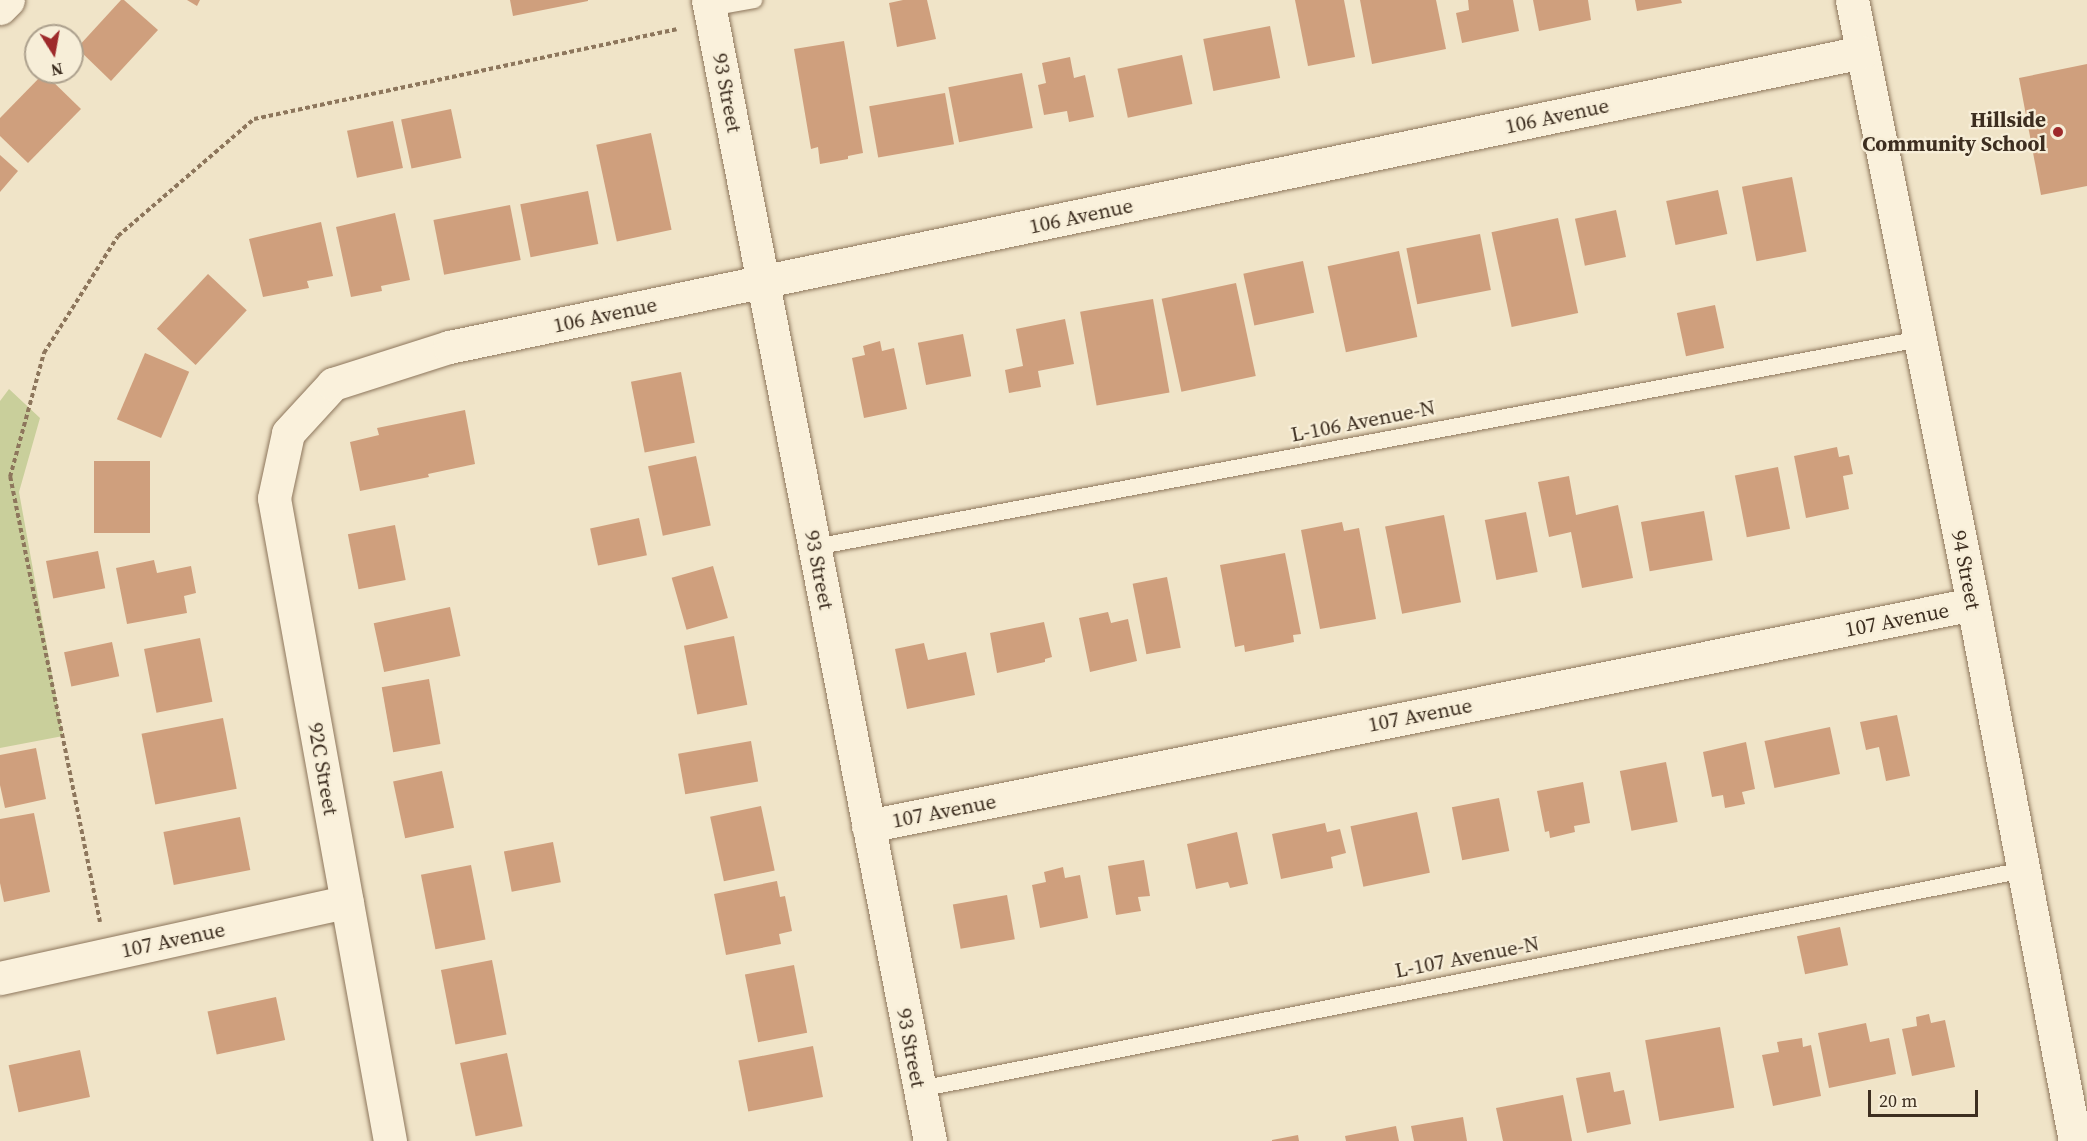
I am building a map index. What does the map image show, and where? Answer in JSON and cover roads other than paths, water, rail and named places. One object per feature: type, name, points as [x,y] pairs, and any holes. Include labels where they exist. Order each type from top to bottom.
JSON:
[{"type":"street","points":[[0,8],[8,0]]},
{"type":"street","name":"94 Street","points":[[1852,0],[1973,604],[2075,1141]]},
{"type":"street","name":"93 Street","points":[[710,10],[765,283],[930,1141]]},
{"type":"street","name":"106 Avenue","points":[[312,407],[333,384],[449,347],[765,283],[1862,52]]},
{"type":"street","name":"92C Street","points":[[312,407],[288,433],[274,498],[390,1141]]},
{"type":"street","name":"107 Avenue","points":[[868,826],[1973,604]]},
{"type":"street","name":"107 Avenue","points":[[0,978],[347,902]]},
{"type":"lane","points":[[710,10],[754,0]]},
{"type":"lane","name":"L-106 Avenue-N","points":[[815,547],[1920,339]]},
{"type":"lane","name":"L-107 Avenue-N","points":[[920,1089],[2024,870]]},
{"type":"place","name":"Hillside Community School","points":[[2058,132]]}]
